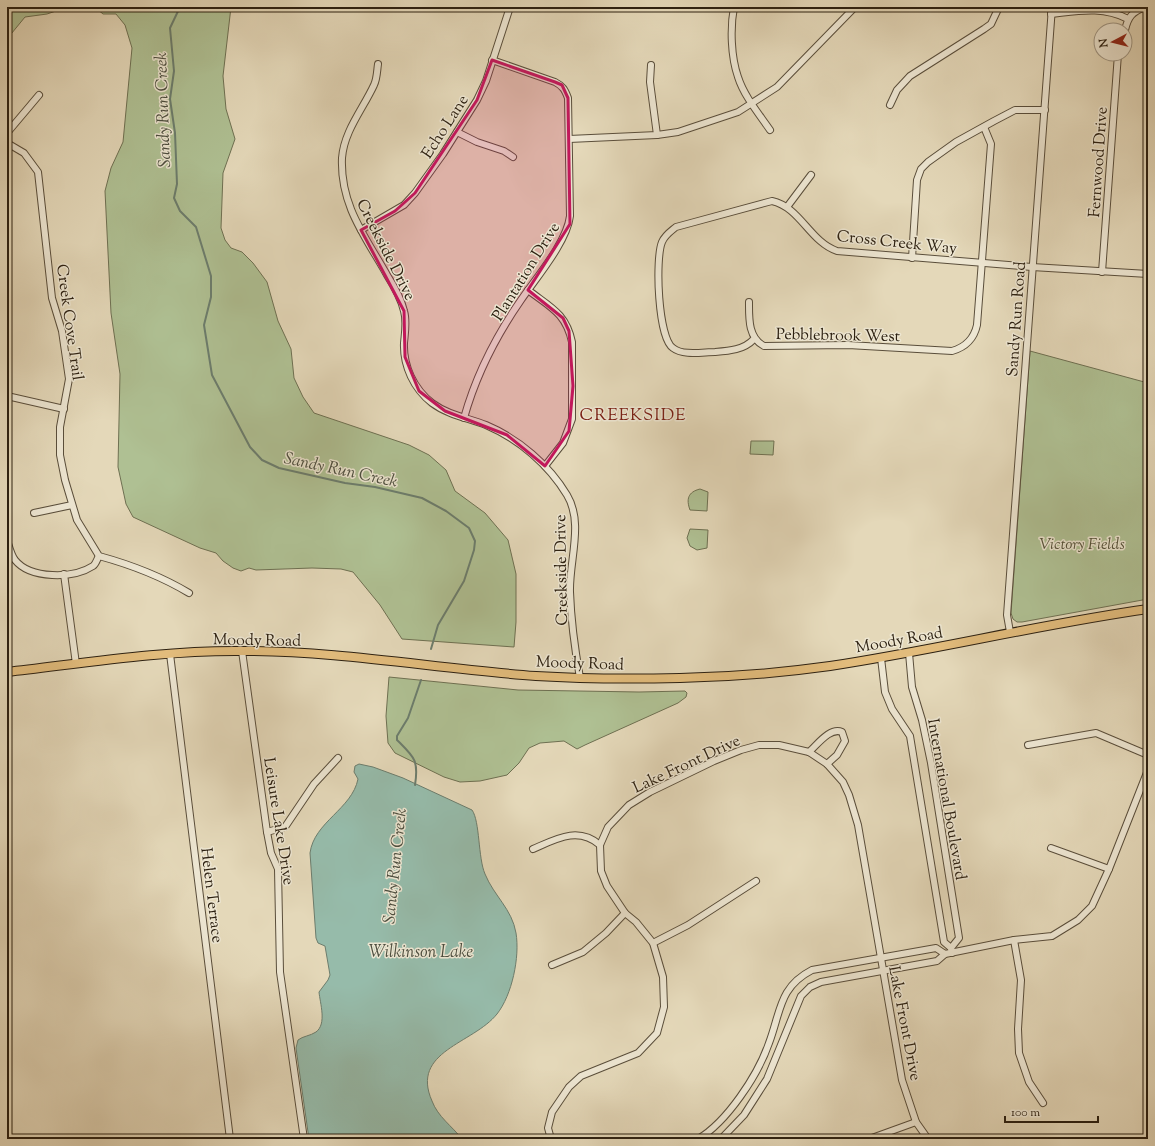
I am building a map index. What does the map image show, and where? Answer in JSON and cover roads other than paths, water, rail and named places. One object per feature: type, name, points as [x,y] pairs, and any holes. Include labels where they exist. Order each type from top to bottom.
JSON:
[{"type":"main road","name":"Moody Road","points":[[7,672],[170,654],[242,650],[343,657],[535,676],[580,678],[681,678],[753,675],[881,658],[1010,632],[1148,609]]},
{"type":"street","name":"Echo Lane","points":[[361,230],[404,205],[415,193],[457,132],[477,100],[510,7]]},
{"type":"street","points":[[734,7],[732,35],[738,78],[752,105],[770,130]]},
{"type":"street","points":[[569,139],[657,135],[678,132],[738,112],[752,105],[777,87],[855,7]]},
{"type":"street","points":[[890,105],[897,90],[910,76],[991,24],[999,7]]},
{"type":"street","name":"Sandy Run Road","points":[[1010,632],[1007,615],[1052,7]]},
{"type":"street","points":[[1127,22],[1134,11],[1145,7]]},
{"type":"street","points":[[1051,14],[1091,9],[1106,11],[1128,19]]},
{"type":"street","name":"Plantation Drive","points":[[464,418],[472,392],[488,353],[555,251],[570,224],[568,98],[562,86],[492,60]]},
{"type":"street","name":"Fernwood Drive","points":[[1102,272],[1117,62]]},
{"type":"street","name":"Creekside Drive","points":[[378,64],[375,84],[350,131],[342,158],[343,182],[348,207],[396,289],[404,311],[405,357],[412,380],[419,391],[445,411],[507,435],[545,466],[568,495],[573,512],[574,543],[570,590],[574,639],[580,678]]},
{"type":"street","points":[[651,65],[650,82],[657,135]]},
{"type":"street","points":[[7,133],[39,95]]},
{"type":"street","points":[[912,258],[917,180],[921,169],[928,162],[956,142],[1015,110],[1045,110]]},
{"type":"street","name":"Pebblebrook West","points":[[660,284],[662,325],[667,343],[673,349],[679,351],[701,352],[734,350],[750,344],[754,339],[764,346],[775,347],[848,344],[942,351],[961,348],[972,339],[975,333],[991,144],[984,127]]},
{"type":"street","points":[[457,132],[477,142],[504,151],[513,157]]},
{"type":"street","name":"Creek Cove Trail","points":[[7,143],[24,153],[38,172],[52,298],[62,331],[69,379],[60,427],[60,456],[77,520],[99,556]]},
{"type":"street","points":[[787,207],[811,176]]},
{"type":"street","name":"Cross Creek Way","points":[[660,284],[660,250],[666,234],[676,227],[765,202],[778,203],[787,207],[830,248],[846,252],[1032,267],[1148,274]]},
{"type":"street","points":[[528,290],[563,318],[570,331],[572,342],[572,419],[562,443],[545,466]]},
{"type":"street","points":[[749,302],[750,325],[754,339]]},
{"type":"street","points":[[7,396],[64,409]]},
{"type":"street","points":[[34,513],[72,505]]},
{"type":"street","points":[[7,540],[14,560],[29,571],[47,575],[82,571],[94,565],[99,556],[137,567],[164,578],[189,593]]},
{"type":"street","points":[[64,574],[76,664]]},
{"type":"street","name":"Leisure Lake Drive","points":[[242,650],[267,832],[271,853],[278,869],[280,972],[304,1139]]},
{"type":"street","name":"International Boulevard","points":[[881,658],[885,692],[892,709],[910,736],[944,942],[952,951],[959,938],[931,762],[922,720],[912,687],[909,653]]},
{"type":"street","name":"Helen Terrace","points":[[170,654],[230,1139]]},
{"type":"street","points":[[809,752],[830,733],[839,731],[842,732],[845,735],[845,741],[827,764]]},
{"type":"street","points":[[1028,745],[1096,733],[1148,755]]},
{"type":"street","name":"Lake Front Drive","points":[[551,1139],[548,1128],[552,1112],[569,1086],[581,1076],[638,1054],[657,1034],[664,1007],[663,977],[653,943],[636,922],[625,913],[606,886],[602,871],[600,845],[608,827],[629,805],[714,761],[741,750],[759,745],[779,745],[809,752],[827,764],[842,782],[849,795],[858,826],[902,1080],[916,1122],[928,1139]]},
{"type":"street","points":[[267,832],[285,826],[314,784],[338,758]]},
{"type":"street","points":[[721,1139],[748,1110],[767,1080],[801,996],[810,987],[821,982],[937,961],[945,954],[952,951],[1014,940],[1052,936],[1078,920],[1092,906],[1109,869],[1148,770]]},
{"type":"street","points":[[533,849],[570,836],[591,837],[600,845]]},
{"type":"street","points":[[1051,848],[1109,869]]},
{"type":"street","points":[[653,943],[688,925],[756,881]]},
{"type":"street","points":[[552,965],[583,952],[606,933],[625,913]]},
{"type":"street","points":[[1014,940],[1021,980],[1018,1029],[1020,1053],[1029,1082],[1043,1103]]},
{"type":"street","points":[[698,1139],[736,1102],[751,1080],[769,1044],[788,988],[799,977],[812,970],[936,948],[945,954]]},
{"type":"street","points":[[736,1102],[748,1110]]},
{"type":"street","points":[[869,1139],[916,1122]]},
{"type":"water","name":"Wilkinson Lake","points":[[359,764],[373,767],[403,778],[472,810],[475,815],[481,859],[485,874],[514,924],[517,943],[516,964],[511,986],[502,1006],[497,1014],[486,1024],[447,1050],[437,1059],[430,1071],[427,1084],[432,1101],[441,1117],[462,1139],[309,1139],[296,1048],[298,1040],[316,1032],[321,1024],[322,1013],[319,992],[330,975],[325,946],[318,943],[316,938],[310,853],[313,842],[318,833],[349,799],[354,790],[358,779],[354,772],[355,766]]},
{"type":"waterway","name":"Sandy Run Creek","points":[[180,7],[170,28],[174,71],[170,99],[175,133],[177,184],[174,198],[180,211],[196,227],[211,276],[211,297],[204,325],[212,375],[250,447],[262,460],[279,468],[422,498],[446,511],[469,528],[475,541],[474,550],[464,581],[438,625],[431,649]]},
{"type":"waterway","name":"Sandy Run Creek","points":[[415,785],[416,764],[408,751],[397,740],[397,736],[408,718],[421,680]]},
{"type":"district","name":"CREEKSIDE","points":[[633,414]]},
{"type":"park label","name":"Victory Fields","points":[[1082,543]]}]
